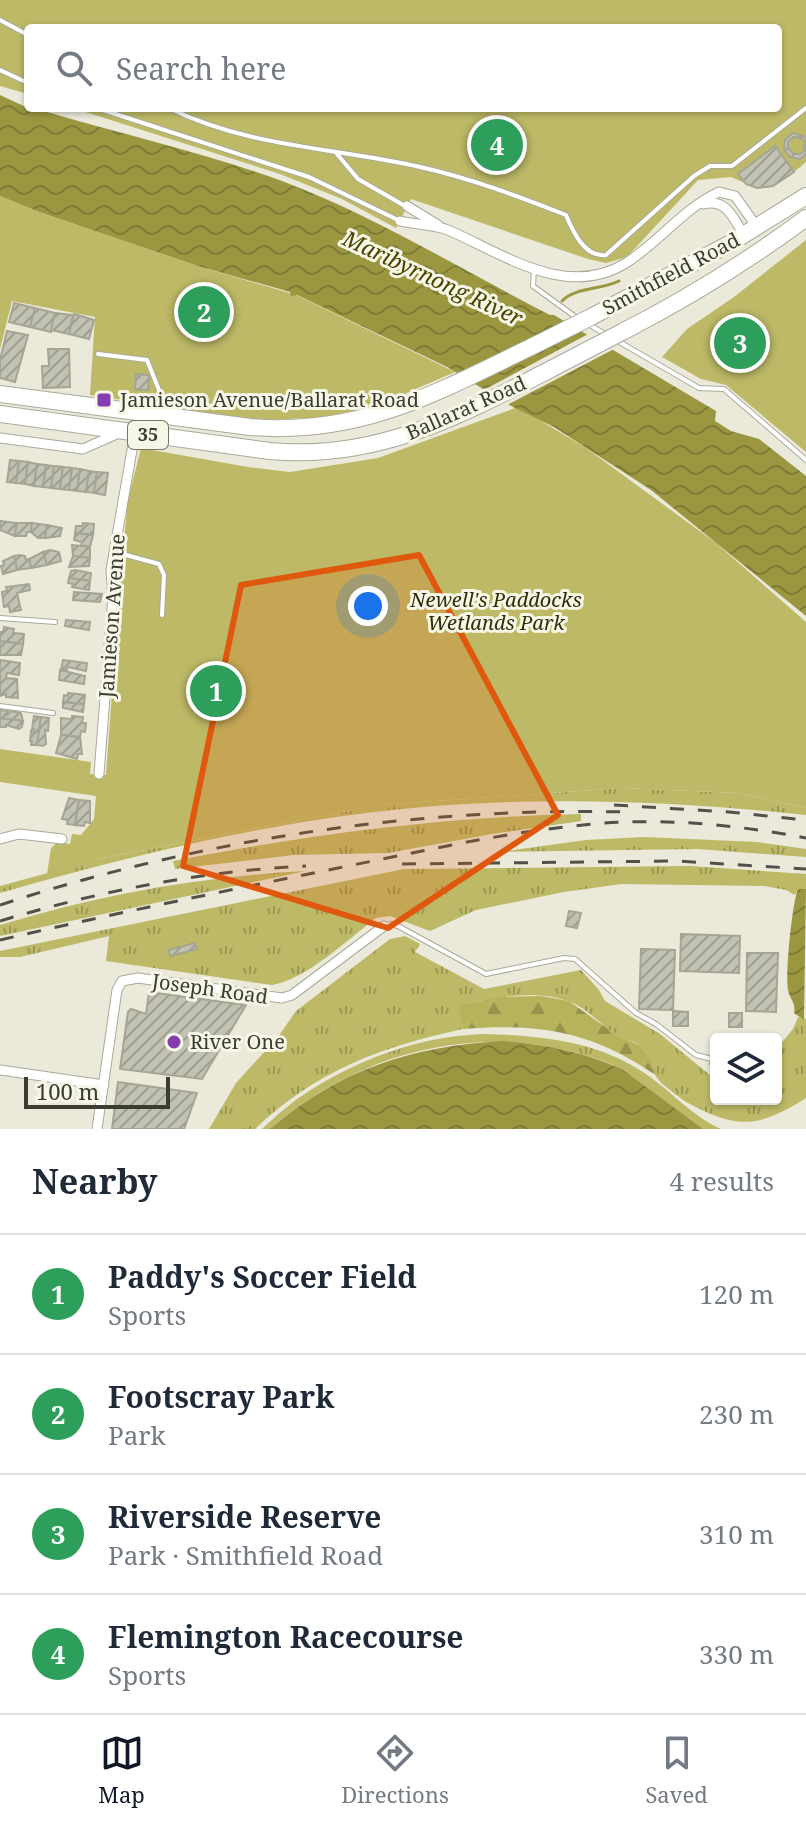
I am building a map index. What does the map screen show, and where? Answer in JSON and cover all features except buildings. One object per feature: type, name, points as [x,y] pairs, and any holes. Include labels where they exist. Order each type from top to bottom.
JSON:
[{"type":"highway","name":"Smithfield Road","points":[[533,346],[751,231],[806,196]]},
{"type":"highway","name":"Smithfield Road","points":[[551,369],[673,306],[764,249],[806,218]]},
{"type":"highway","points":[[751,231],[764,249]]},
{"type":"highway","name":"Ballarat Road","points":[[0,394],[275,429],[320,427],[386,413],[447,388],[533,346]]},
{"type":"highway","name":"Ballarat Road","points":[[0,414],[270,451],[315,454],[389,441],[433,427],[551,369]]},
{"type":"street","points":[[407,206],[448,230],[534,269],[573,277],[611,270],[635,257],[712,195],[726,192],[737,198],[751,231]]},
{"type":"street","points":[[689,212],[704,204],[720,203],[751,231]]},
{"type":"street","points":[[400,221],[448,230]]},
{"type":"street","name":"Jamieson Avenue","points":[[99,774],[113,596],[111,570],[129,433],[150,414]]},
{"type":"street","points":[[0,438],[83,449],[129,433]]},
{"type":"street","points":[[0,839],[19,834],[62,839]]},
{"type":"street","name":"Joseph Road","points":[[97,1129],[117,986],[124,979],[138,978],[285,998],[384,926]]},
{"type":"street","points":[[0,1070],[104,1085]]},
{"type":"lane","points":[[0,20],[24,33]]},
{"type":"lane","points":[[0,70],[24,81]]},
{"type":"lane","points":[[180,112],[241,135],[420,167],[566,215],[573,232],[598,256],[606,255],[694,176],[710,166],[732,166],[806,108]]},
{"type":"lane","points":[[109,112],[309,177],[400,221]]},
{"type":"lane","points":[[335,152],[358,179],[407,206]]},
{"type":"lane","points":[[534,269],[533,286],[562,309],[699,388],[724,389],[806,460]]},
{"type":"lane","points":[[98,354],[147,360],[161,395],[150,414]]},
{"type":"lane","points":[[115,552],[159,564],[164,575],[162,615]]},
{"type":"lane","points":[[0,618],[55,622]]},
{"type":"lane","points":[[0,706],[53,713]]},
{"type":"lane","name":"Joseph Road","points":[[384,926],[392,924],[404,929],[486,974],[564,958],[575,959],[636,1013],[656,1024],[696,1055],[710,1058]]},
{"type":"highlighted area","points":[[419,555],[558,815],[388,928],[183,866],[241,585]]},
{"type":"green space","points":[[0,0],[806,0],[806,162],[794,172],[757,188],[731,177],[698,180],[627,257],[606,263],[411,199],[396,228],[342,199],[280,174],[86,112],[782,112],[782,24],[24,24],[24,93],[0,86]]},
{"type":"green space","points":[[0,196],[198,266],[296,295],[455,372],[402,395],[371,404],[369,408],[318,418],[255,420],[90,395],[95,317],[12,301],[0,349]]},
{"type":"green space","points":[[806,240],[806,452],[726,385],[701,379],[662,357],[687,329],[734,297]]},
{"type":"green space","name":"Newell's Paddocks Wetlands Park","points":[[518,407],[586,448],[716,543],[806,622],[806,808],[738,793],[622,788],[379,805],[103,858],[47,874],[51,848],[58,842],[70,844],[72,834],[81,835],[94,819],[96,796],[0,782],[0,749],[91,762],[90,774],[106,775],[118,613],[116,568],[123,549],[128,500],[141,448],[290,472],[378,458]]},
{"type":"green space","points":[[622,788],[738,793],[806,808],[806,815],[696,805],[586,801],[421,807],[227,836],[0,893],[0,886],[103,858],[379,805]]},
{"type":"green space","points":[[581,814],[581,821],[388,853],[294,855],[175,869],[173,861],[376,828]]},
{"type":"green space","points":[[644,837],[757,842],[806,849],[806,857],[698,849],[498,852],[586,840]]},
{"type":"green space","points":[[690,866],[806,874],[806,889],[798,889],[795,895],[764,886],[621,884],[476,910],[430,931],[390,916],[376,918],[313,967],[272,985],[106,961],[109,936],[20,957],[0,957],[0,951],[404,869]]},
{"type":"green space","points":[[306,871],[0,936],[0,925],[113,896],[228,877]]},
{"type":"green space","points":[[405,936],[420,944],[415,952],[484,989],[581,970],[605,1001],[660,1034],[710,1075],[710,1105],[782,1105],[782,1043],[798,1017],[806,1019],[806,1098],[774,1116],[760,1120],[746,1122],[719,1117],[686,1102],[668,1089],[656,1077],[641,1046],[618,1036],[582,1008],[555,997],[514,996],[459,1005],[463,1029],[378,1053],[326,1076],[255,1129],[209,1129],[236,1083],[278,1037],[296,1011],[390,939]]},
{"type":"green space","points":[[541,996],[569,1001],[618,1036],[642,1046],[651,1060],[654,1074],[608,1048],[563,1033],[516,1027],[463,1029],[458,1005],[499,997]]},
{"type":"green space","points":[[487,1034],[570,1042],[609,1054],[646,1074],[691,1111],[721,1129],[702,1129],[622,1069],[577,1053],[530,1044],[484,1042],[438,1047],[393,1059],[349,1076],[308,1100],[270,1129],[262,1129],[300,1097],[366,1061],[438,1039]]},
{"type":"water","name":"Maribyrnong River","points":[[0,95],[24,106],[24,112],[47,112],[282,181],[384,227],[554,315],[716,411],[715,421],[731,431],[759,439],[806,476],[806,616],[651,490],[554,427],[513,407],[447,367],[297,295],[291,296],[290,292],[198,266],[0,196]]},
{"type":"water","points":[[798,889],[806,889],[804,1020],[794,1013],[787,982],[791,923]]},
{"type":"water","points":[[503,1041],[564,1050],[622,1069],[703,1129],[270,1129],[323,1091],[379,1064],[438,1048]]},
{"type":"pier","points":[[590,333],[616,348],[505,406],[480,392]]},
{"type":"waterway","points":[[562,301],[574,293],[619,281]]},
{"type":"railway","points":[[614,805],[806,820]]},
{"type":"railway","points":[[0,905],[153,862],[310,832],[468,815],[627,812]]},
{"type":"railway","points":[[0,940],[429,849],[552,828],[667,822],[750,829],[806,838]]},
{"type":"railway","points":[[402,864],[677,861],[806,869]]},
{"type":"railway","points":[[0,921],[75,900],[152,884],[228,872],[306,866]]},
{"type":"place","name":"Flemington Racecourse","points":[[497,145]]},
{"type":"place","name":"Footscray Park","points":[[204,312]]},
{"type":"place","name":"Riverside Reserve","points":[[740,343]]},
{"type":"place","name":"Jamieson Avenue/Ballarat Road","points":[[104,400]]},
{"type":"place","name":"Paddy's Soccer Field","points":[[216,691]]},
{"type":"place","name":"River One","points":[[174,1042]]}]
